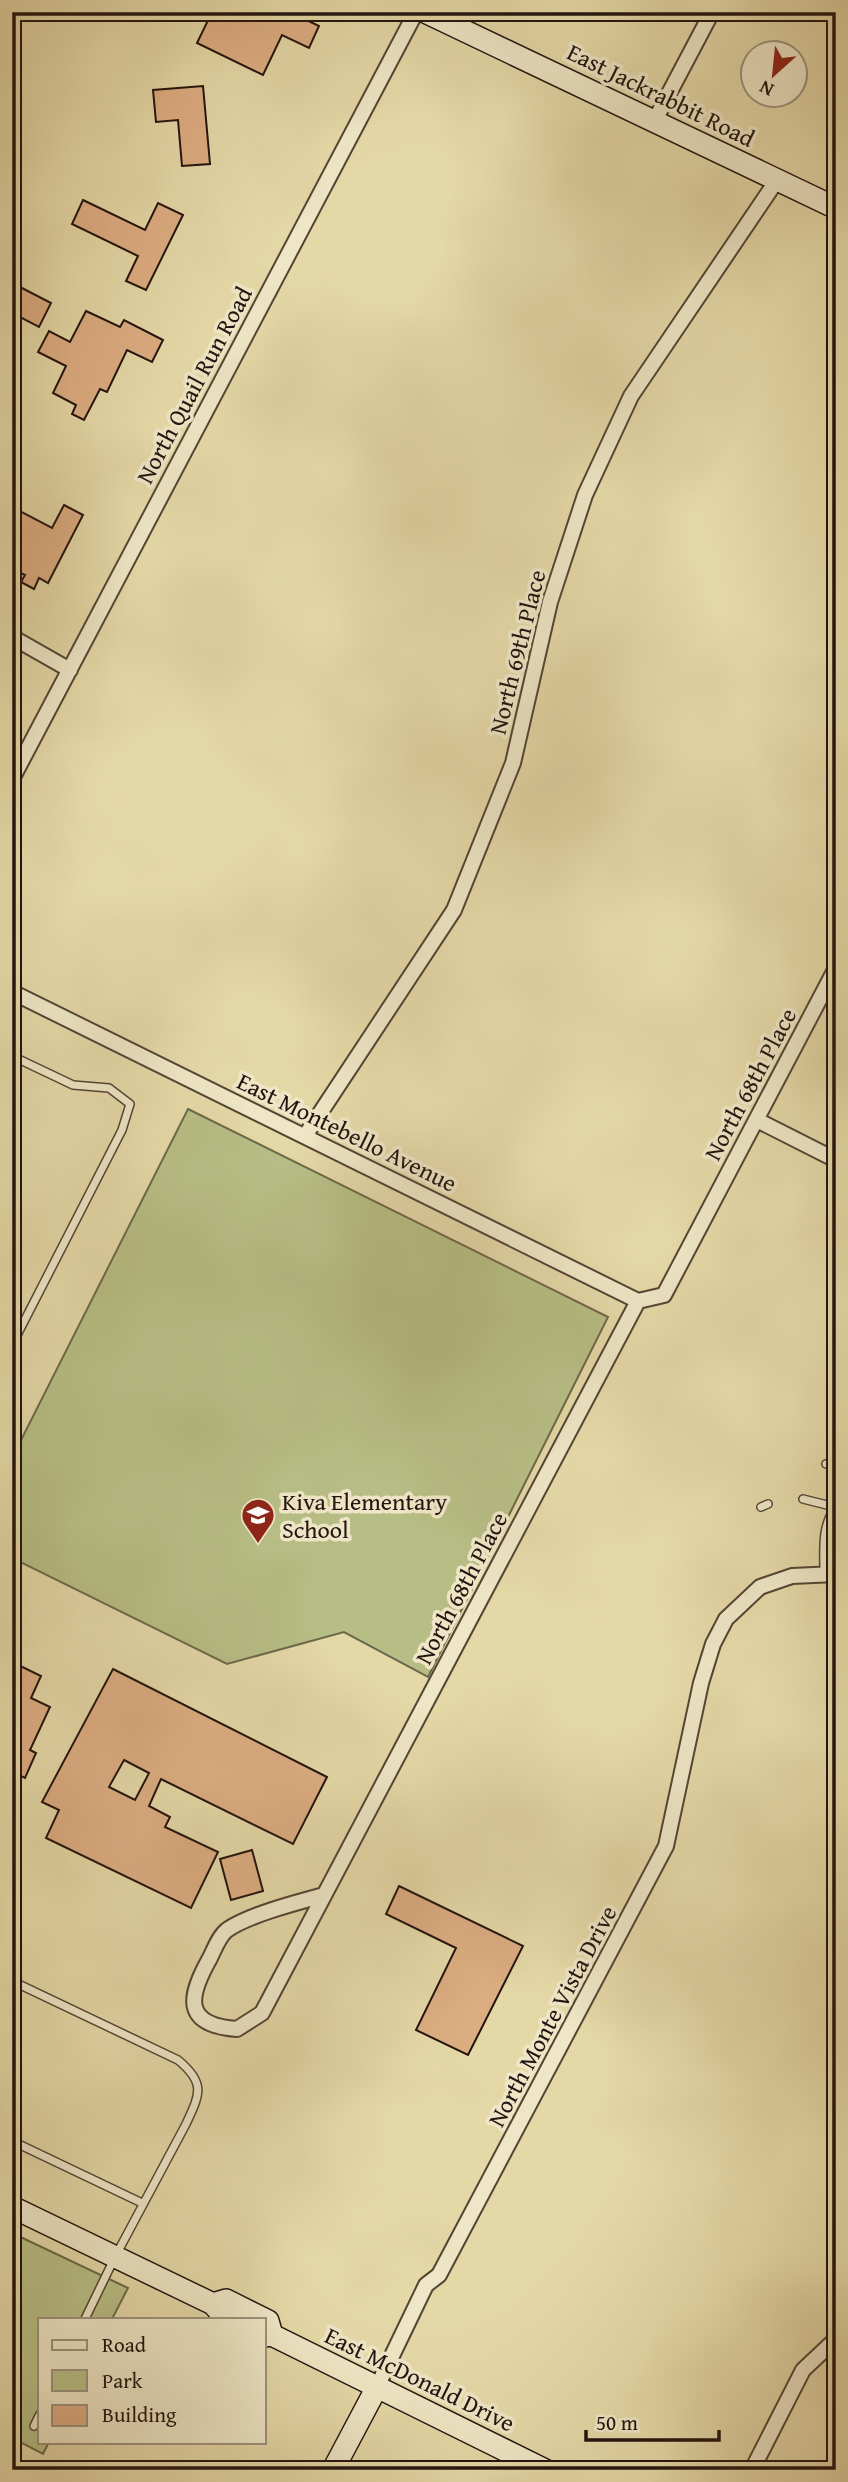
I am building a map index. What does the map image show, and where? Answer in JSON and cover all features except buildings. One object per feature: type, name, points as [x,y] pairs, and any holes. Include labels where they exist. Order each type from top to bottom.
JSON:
[{"type":"street","name":"North Quail Run Road","points":[[12,779],[416,12]]},
{"type":"street","name":"East Jackrabbit Road","points":[[425,12],[836,208]]},
{"type":"street","points":[[655,120],[712,12]]},
{"type":"street","name":"North 69th Place","points":[[305,1136],[454,910],[513,763],[550,602],[585,495],[631,396],[777,180]]},
{"type":"street","points":[[12,637],[70,670]]},
{"type":"street","name":"North 68th Place","points":[[324,1895],[290,1905],[225,1931],[195,1986],[192,2001],[199,2014],[212,2024],[237,2028],[262,2013],[638,1301],[664,1295],[836,968]]},
{"type":"street","name":"East Montebello Avenue","points":[[12,992],[638,1301]]},
{"type":"street","points":[[757,1120],[836,1160]]},
{"type":"street","name":"North Monte Vista Drive","points":[[377,2387],[426,2285],[439,2275],[666,1846],[713,1644],[726,1619],[760,1587],[792,1576],[830,1573]]},
{"type":"street","name":"East McDonald Drive","points":[[12,2207],[219,2312],[226,2300],[262,2318]]},
{"type":"street","name":"East McDonald Drive","points":[[268,2336],[545,2470]]},
{"type":"street","points":[[752,2470],[803,2370],[836,2339]]},
{"type":"street","points":[[333,2470],[377,2387]]},
{"type":"lane","points":[[12,1056],[73,1085],[109,1088],[131,1104],[122,1130],[12,1345]]},
{"type":"lane","points":[[826,1464],[836,1463]]},
{"type":"lane","points":[[803,1499],[835,1507],[827,1518],[823,1536],[830,1573]]},
{"type":"lane","points":[[12,1982],[178,2060],[191,2071],[199,2084],[197,2101],[186,2124],[142,2203],[85,2318]]},
{"type":"lane","points":[[12,2141],[142,2203]]},
{"type":"lane","points":[[34,2426],[38,2418]]},
{"type":"green space","points":[[188,1109],[608,1317],[428,1677],[344,1632],[227,1664],[12,1558],[12,1458]]},
{"type":"green space","points":[[12,2233],[128,2288],[113,2318],[38,2318],[38,2444],[48,2444],[43,2454],[12,2438]]},
{"type":"place","name":"Kiva Elementary School","points":[[258,1545]]}]
